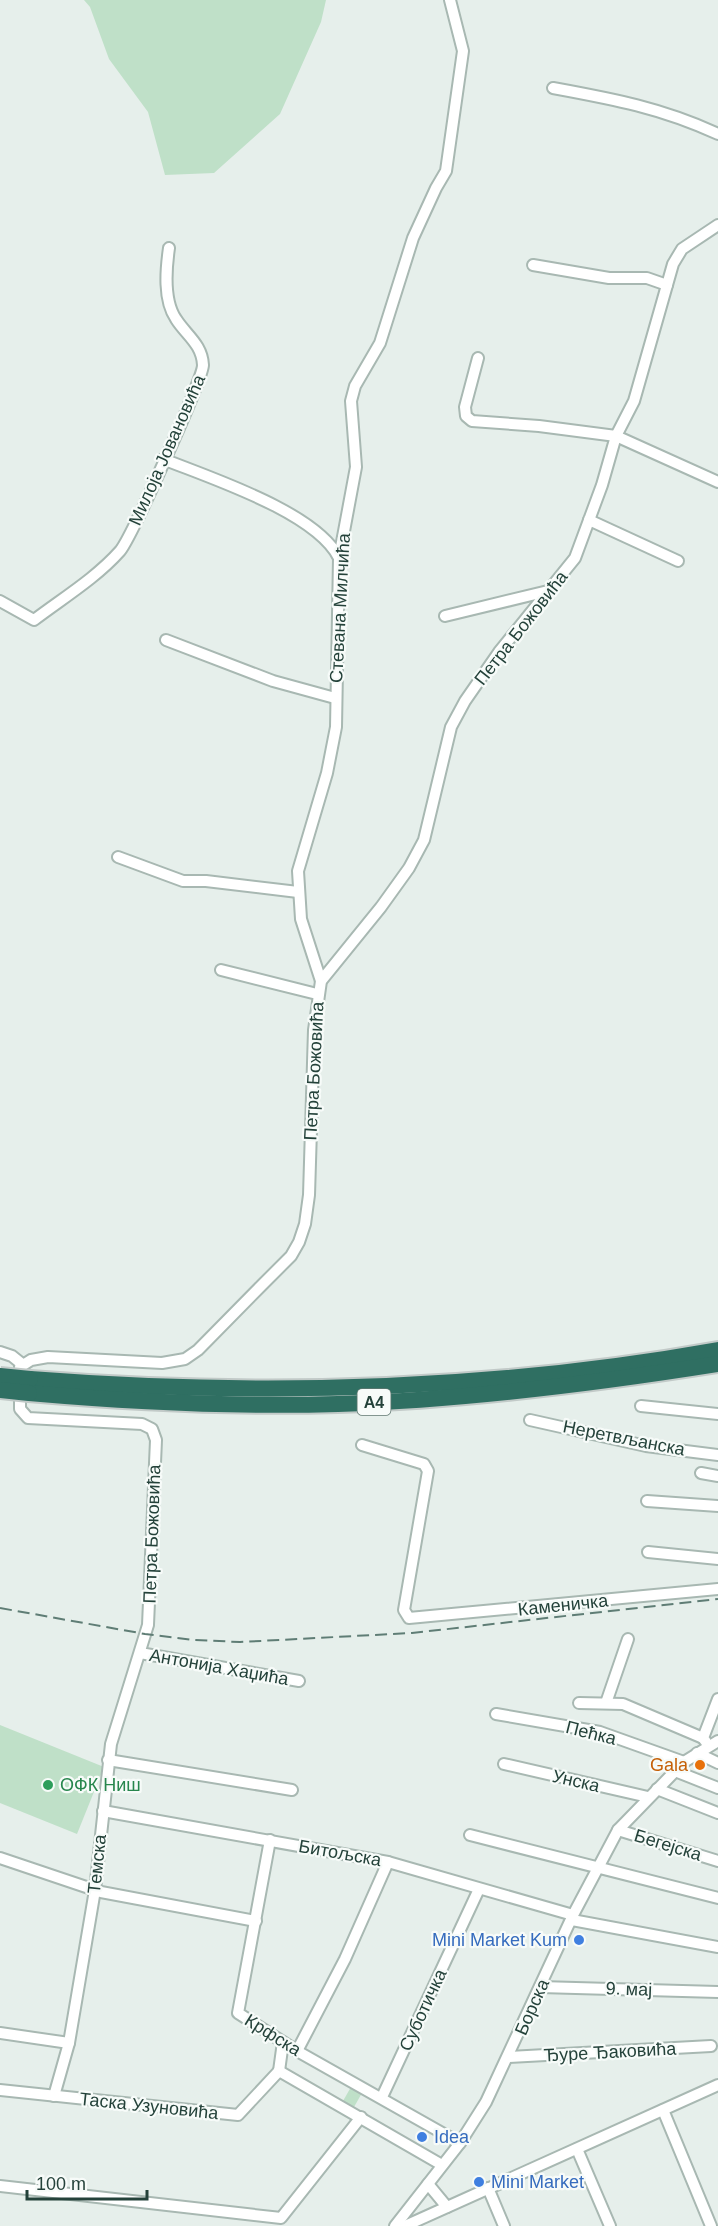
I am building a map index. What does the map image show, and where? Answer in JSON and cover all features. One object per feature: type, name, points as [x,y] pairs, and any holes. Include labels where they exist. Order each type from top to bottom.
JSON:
[{"type":"highway","name":"A4","points":[[0,1390],[27,1379],[167,1388],[345,1389],[585,1370],[718,1350]]},
{"type":"highway","name":"A4","points":[[0,1376],[194,1403],[340,1404],[523,1391],[718,1364]]},
{"type":"street","name":"Стевана Милчића","points":[[321,981],[301,919],[298,871],[327,773],[336,727],[339,558],[356,467],[351,401],[355,386],[380,343],[413,238],[446,171],[463,51],[450,0]]},
{"type":"street","points":[[553,88],[637,103],[693,122],[718,134]]},
{"type":"street","name":"Петра Божовића","points":[[146,1634],[150,1610],[155,1434],[142,1424],[28,1418],[20,1409],[19,1371],[27,1379],[48,1357],[162,1363],[184,1359],[198,1350],[291,1256],[306,1224],[309,1195],[314,1030],[317,994],[321,981],[409,868],[424,840],[451,727],[499,652],[575,558],[590,520],[616,436],[634,401],[673,264],[682,249],[718,225]]},
{"type":"street","name":"Милоја Јовановића","points":[[0,601],[34,620],[106,565],[121,550],[137,521],[163,459],[191,404],[203,368],[201,351],[176,318],[170,305],[165,269],[169,248]]},
{"type":"street","points":[[533,264],[609,278],[646,278],[667,285]]},
{"type":"street","points":[[478,358],[465,407],[469,419],[616,436],[718,482]]},
{"type":"street","points":[[163,459],[270,504],[327,541],[339,558]]},
{"type":"street","points":[[590,520],[678,561]]},
{"type":"street","points":[[445,616],[549,591]]},
{"type":"street","points":[[166,640],[273,681],[335,698]]},
{"type":"street","points":[[118,857],[183,881],[206,881],[298,892]]},
{"type":"street","points":[[221,970],[317,994]]},
{"type":"street","points":[[0,1352],[12,1356],[27,1379]]},
{"type":"street","points":[[641,1406],[718,1414]]},
{"type":"street","name":"Неретвљанска","points":[[530,1420],[646,1446],[718,1455]]},
{"type":"street","name":"Каменичка","points":[[362,1445],[424,1464],[428,1471],[404,1610],[407,1617],[468,1614],[718,1589]]},
{"type":"street","points":[[701,1473],[718,1476]]},
{"type":"street","points":[[647,1501],[718,1506]]},
{"type":"street","points":[[648,1552],[718,1559]]},
{"type":"street","name":"Темска","points":[[54,2096],[69,2043],[95,1890],[108,1760],[146,1634]]},
{"type":"street","points":[[606,1703],[628,1639]]},
{"type":"street","name":"Антонија Хаџића","points":[[140,1653],[299,1681]]},
{"type":"street","points":[[579,1704],[623,1704],[709,1742],[718,1699]]},
{"type":"street","name":"Пећка","points":[[496,1714],[600,1731],[684,1762]]},
{"type":"street","name":"Борска","points":[[395,2226],[460,2143],[486,2102],[597,1867],[618,1830],[684,1762],[709,1742]]},
{"type":"street","points":[[697,1753],[718,1763]]},
{"type":"street","points":[[108,1760],[292,1790]]},
{"type":"street","name":"Унска","points":[[504,1764],[652,1793],[718,1814]]},
{"type":"street","points":[[675,1771],[718,1788]]},
{"type":"street","name":"Битољска","points":[[103,1811],[388,1862],[573,1917],[718,1947]]},
{"type":"street","name":"Бегејска","points":[[618,1830],[718,1861]]},
{"type":"street","points":[[470,1835],[718,1898]]},
{"type":"street","name":"Крфска","points":[[270,1840],[238,2013],[297,2051],[460,2143]]},
{"type":"street","points":[[0,1858],[95,1890],[256,1921]]},
{"type":"street","points":[[297,2051],[345,1959],[388,1862]]},
{"type":"street","name":"Суботичка","points":[[382,2097],[479,1889]]},
{"type":"street","name":"9. мај","points":[[540,1987],[718,1992]]},
{"type":"street","points":[[0,2033],[69,2043]]},
{"type":"street","points":[[279,2071],[283,2042]]},
{"type":"street","name":"Ђуре Ђаковића","points":[[509,2056],[711,2046]]},
{"type":"street","name":"Крфска","points":[[279,2071],[442,2165]]},
{"type":"street","name":"Таска Узуновића","points":[[0,2090],[238,2115],[279,2071]]},
{"type":"street","points":[[405,2226],[718,2085]]},
{"type":"street","points":[[663,2110],[711,2226]]},
{"type":"street","points":[[0,2186],[281,2218],[361,2117]]},
{"type":"street","points":[[577,2149],[610,2226]]},
{"type":"street","points":[[428,2184],[447,2207]]},
{"type":"street","points":[[488,2188],[504,2226]]},
{"type":"street","points":[[236,2226],[238,2213]]},
{"type":"green space","points":[[84,0],[326,0],[321,22],[280,114],[214,173],[165,175],[148,112],[109,59],[90,7]]},
{"type":"green space","name":"ОФК Ниш","points":[[0,1725],[104,1767],[77,1834],[0,1803]]},
{"type":"green space","points":[[351,2087],[362,2093],[354,2107],[343,2101]]},
{"type":"railway","points":[[0,1608],[145,1634],[193,1640],[240,1642],[412,1633],[718,1599]]},
{"type":"place","name":"Gala","points":[[700,1765]]},
{"type":"place","name":"ОФК Ниш","points":[[48,1785]]},
{"type":"place","name":"Mini Market Kum","points":[[579,1940]]},
{"type":"place","name":"Idea","points":[[422,2137]]},
{"type":"place","name":"Mini Market","points":[[479,2182]]}]
